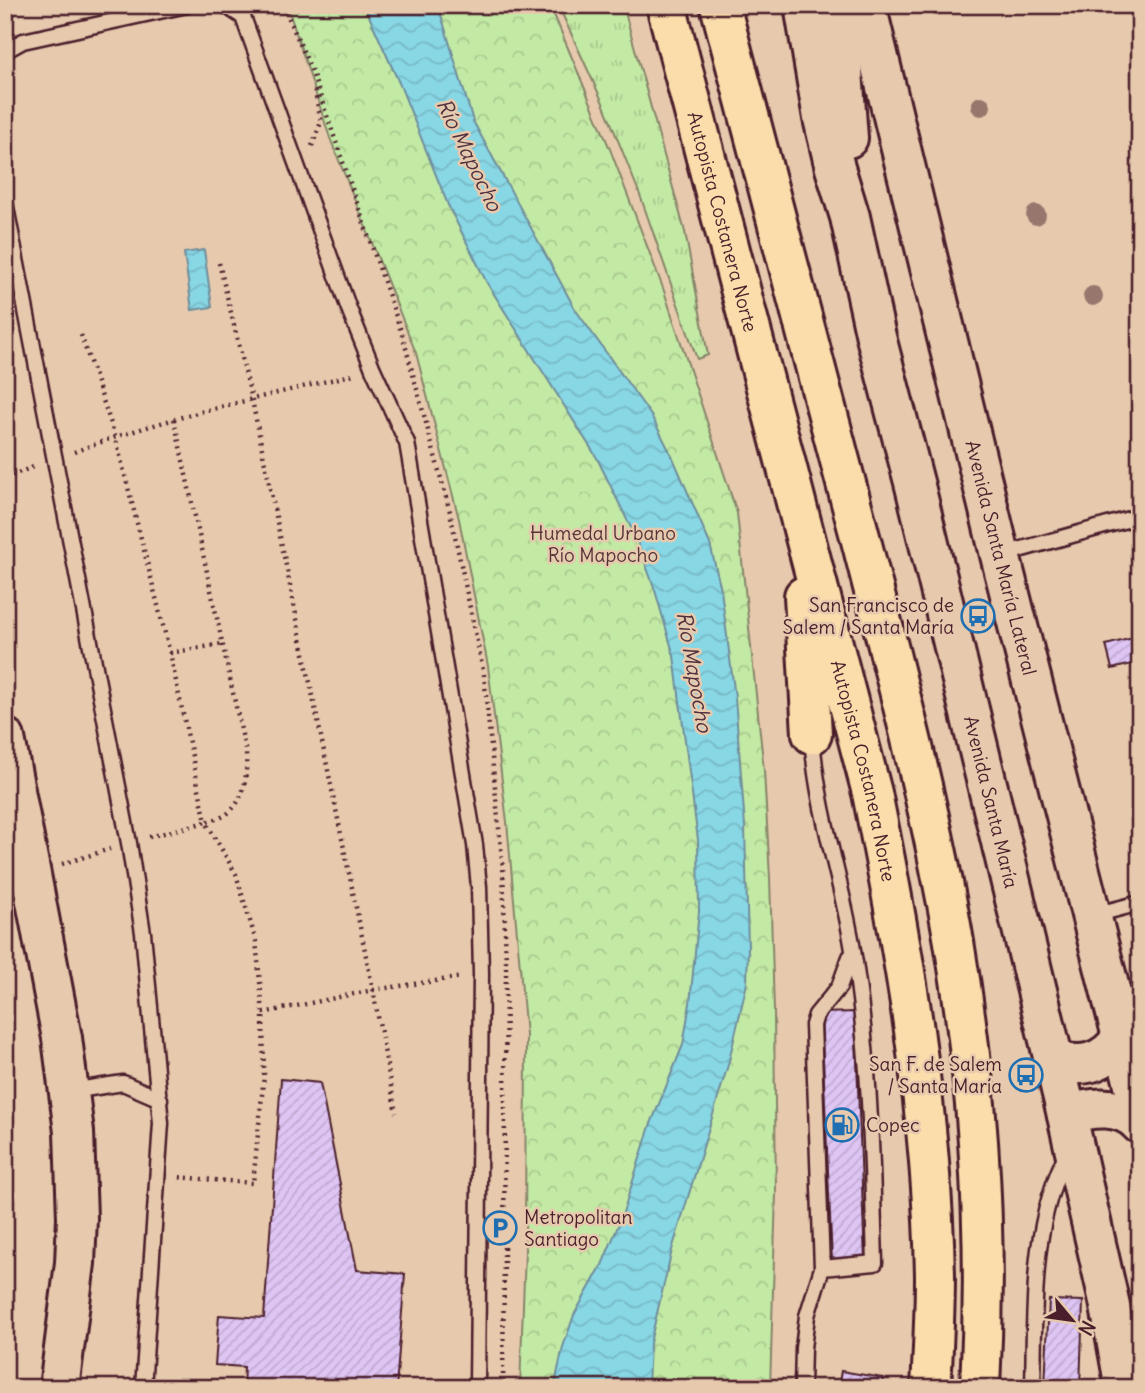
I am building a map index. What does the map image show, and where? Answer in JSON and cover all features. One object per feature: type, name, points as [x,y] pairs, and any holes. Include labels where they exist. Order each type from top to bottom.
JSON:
[{"type":"highway","name":"Autopista Costanera Norte","points":[[666,5],[872,793],[907,977],[920,1076],[935,1277],[931,1388]]},
{"type":"highway","points":[[720,5],[790,264],[887,644],[943,883],[967,1028],[976,1113],[983,1276],[980,1388]]},
{"type":"highway","points":[[801,520],[812,734]]},
{"type":"main road","name":"Avenida Santa María","points":[[804,5],[823,118],[850,217],[876,337],[915,486],[1070,1128],[1125,1388]]},
{"type":"main road","name":"Avenida Santa María","points":[[838,5],[848,123],[850,217]]},
{"type":"main road","name":"Avenida Santa María Lateral","points":[[866,5],[1000,555],[1140,1108]]},
{"type":"main road","points":[[5,738],[70,1091],[77,1173],[77,1218],[70,1308],[59,1388]]},
{"type":"main road","points":[[1053,1059],[1078,1066],[1090,1064],[1114,1049],[1122,1038]]},
{"type":"main road","points":[[1070,1128],[1079,1111],[1103,1109],[1126,1113],[1140,1124]]},
{"type":"lane","points":[[5,51],[23,41],[187,5]]},
{"type":"lane","points":[[225,5],[243,17],[373,369],[407,443],[475,845],[479,887],[481,974],[477,1388]]},
{"type":"lane","points":[[5,202],[129,843],[143,933],[160,1099],[143,1388]]},
{"type":"lane","points":[[1000,555],[1140,516]]},
{"type":"lane","points":[[812,734],[817,782],[852,945],[865,1061],[875,1263],[822,1268]]},
{"type":"lane","points":[[1091,916],[1140,903]]},
{"type":"lane","points":[[802,1388],[807,1317],[822,1268],[813,1025],[816,1015],[839,986],[847,970],[852,945]]},
{"type":"lane","points":[[70,1091],[123,1083],[160,1099]]},
{"type":"lane","points":[[1033,1388],[1038,1246],[1049,1196],[1070,1128]]},
{"type":"path","points":[[304,186],[306,161],[321,122],[311,69]]},
{"type":"path","points":[[219,263],[252,400],[396,1113]]},
{"type":"path","points":[[81,335],[116,436],[170,653],[206,822],[236,874],[256,941],[263,1013],[264,1075],[253,1183],[157,1176]]},
{"type":"path","points":[[5,478],[116,436],[373,369]]},
{"type":"path","points":[[174,419],[246,753],[247,779],[240,798],[226,816],[206,822]]},
{"type":"path","points":[[170,653],[222,644]]},
{"type":"path","points":[[263,1013],[373,990],[481,974]]},
{"type":"green space","name":"Humedal Urbano Río Mapocho","points":[[287,5],[550,5],[610,149],[663,288],[737,513],[764,771],[774,1011],[776,1193],[770,1388],[520,1388],[525,1251],[526,1035],[507,822],[488,666],[459,519],[416,353],[330,138]]},
{"type":"green space","points":[[558,5],[623,5],[685,232],[708,355],[697,359],[640,195],[603,103]]},
{"type":"water","name":"Río Mapocho","points":[[364,5],[438,5],[473,121],[575,309],[652,417],[710,544],[721,590],[735,697],[745,826],[747,983],[728,1065],[672,1250],[650,1343],[648,1388],[554,1388],[563,1347],[574,1315],[602,1265],[621,1219],[650,1126],[683,1045],[690,1003],[699,911],[698,840],[674,656],[654,587],[635,536],[597,458],[487,283],[448,205],[400,85]]},
{"type":"water","points":[[204,250],[212,307],[192,310],[184,253]]},
{"type":"building","points":[[1140,636],[1140,662],[1112,669],[1106,645]]},
{"type":"building","points":[[855,1012],[865,1260],[832,1262],[821,1013]]},
{"type":"building","points":[[281,1079],[320,1083],[357,1270],[405,1274],[396,1388],[243,1388],[244,1367],[215,1365],[219,1315],[264,1318]]},
{"type":"building","points":[[1049,1300],[1083,1301],[1080,1388],[1045,1388]]},
{"type":"building","points":[[841,1371],[883,1378],[882,1388],[838,1388]]},
{"type":"place","name":"San Francisco de Salem / Santa María","points":[[978,616]]},
{"type":"place","name":"San F. de Salem / Santa María","points":[[1026,1075]]},
{"type":"place","name":"Copec","points":[[842,1125]]},
{"type":"place","name":"Metropolitan Santiago","points":[[500,1228]]}]
